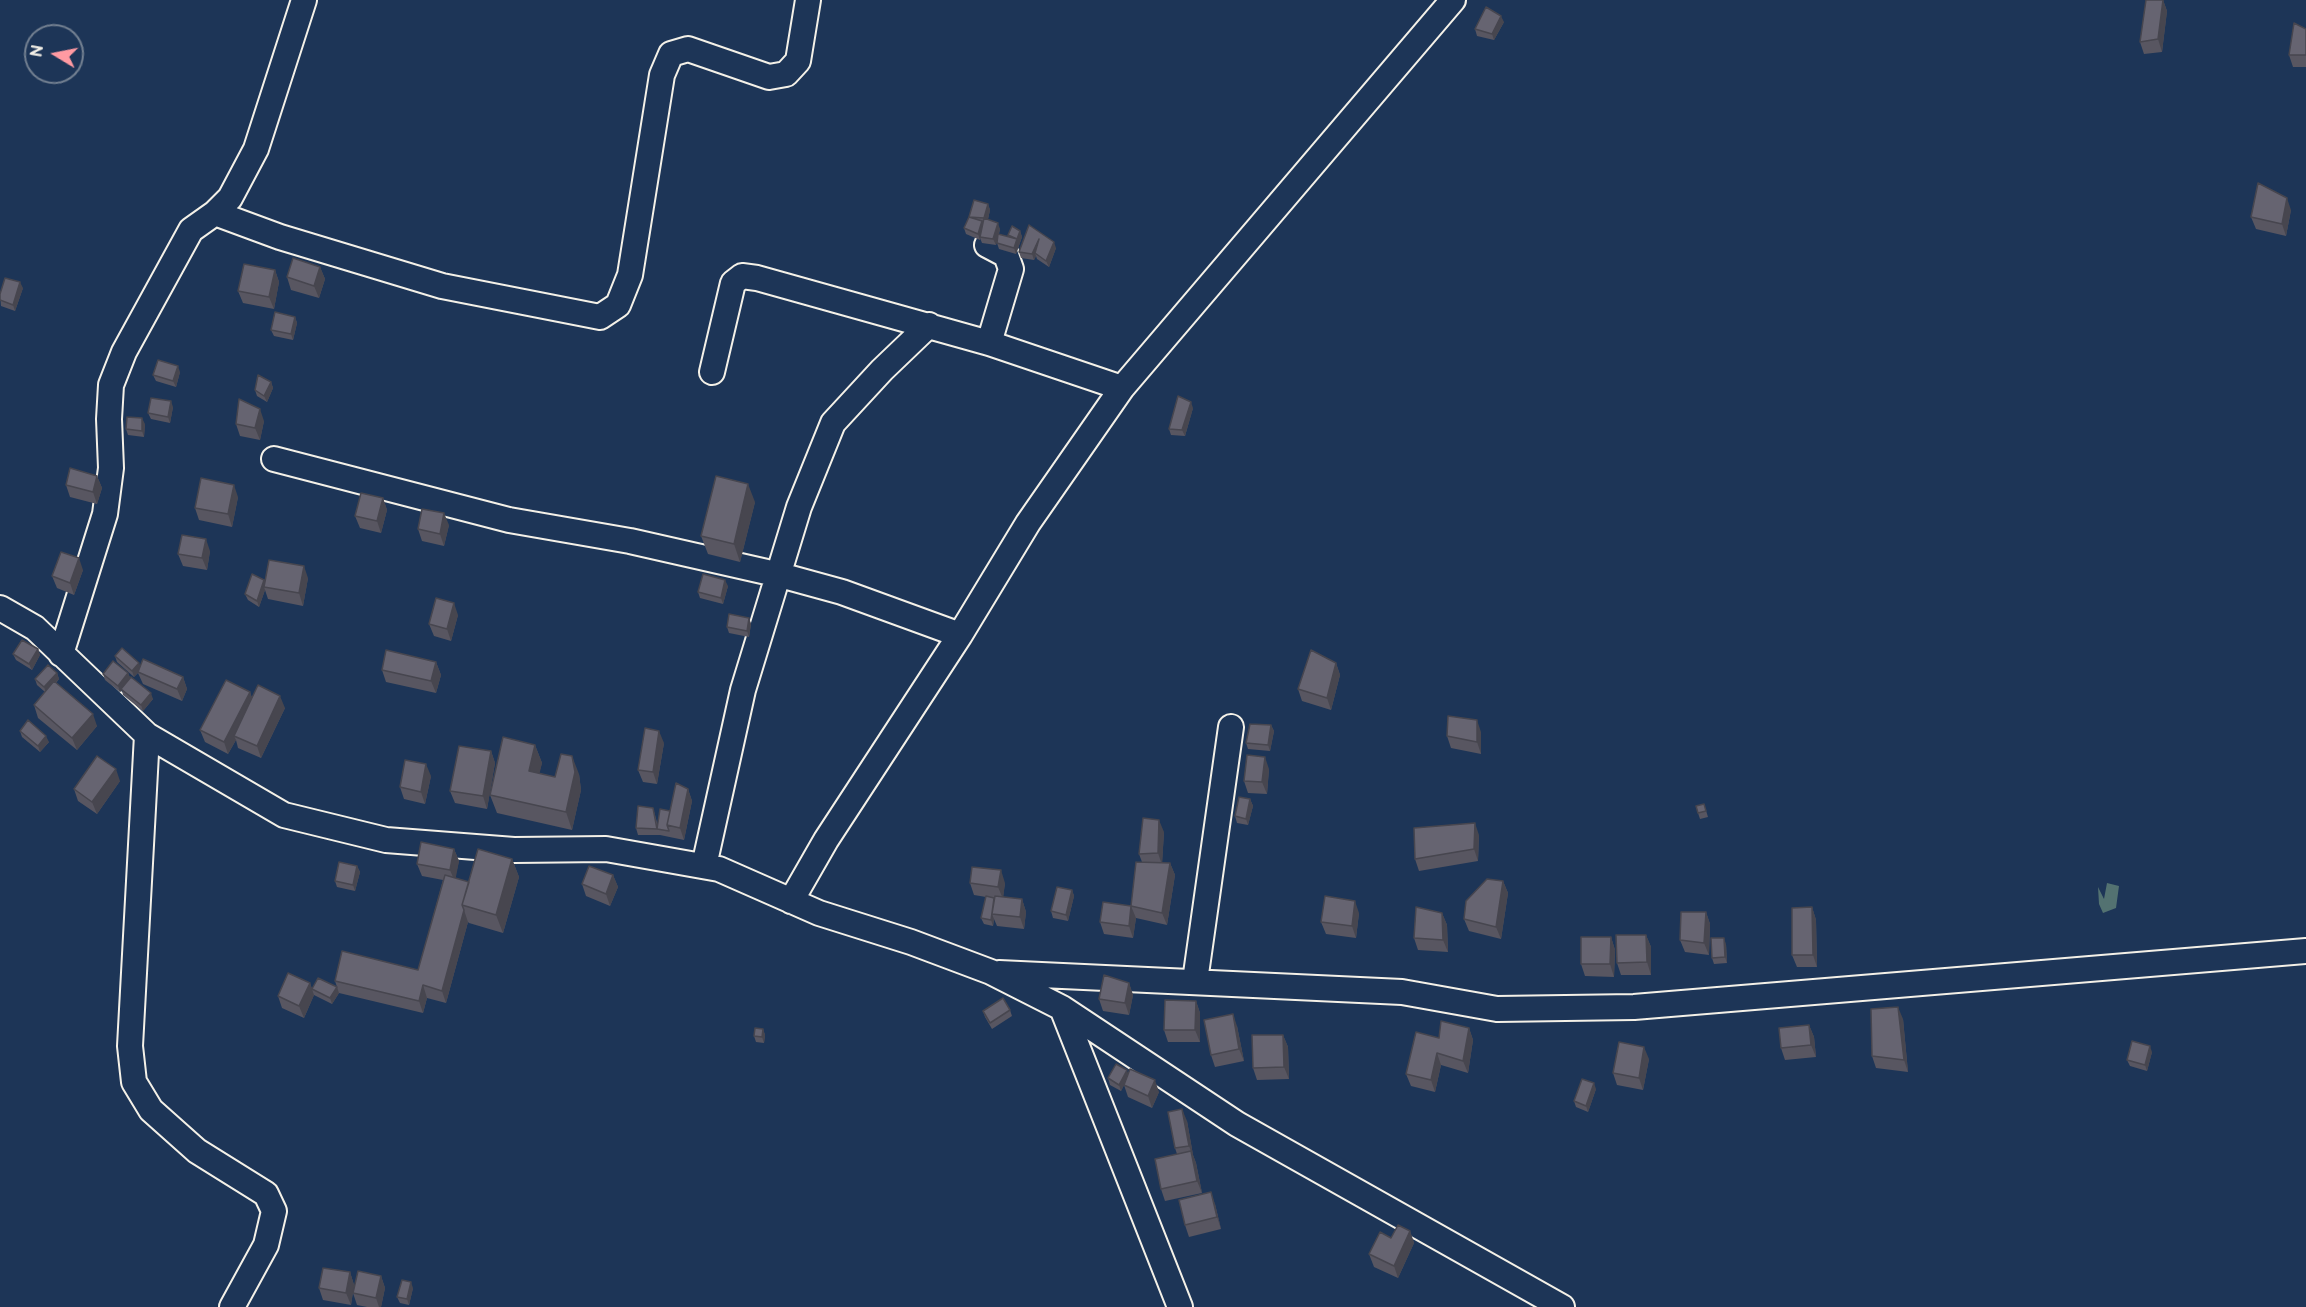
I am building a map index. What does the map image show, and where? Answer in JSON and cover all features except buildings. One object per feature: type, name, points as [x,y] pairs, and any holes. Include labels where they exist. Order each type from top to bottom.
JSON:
[{"type":"street","points":[[61,654],[105,514],[111,468],[109,419],[111,385],[124,352],[191,230],[215,213],[230,198],[256,149],[304,0]]},
{"type":"street","points":[[215,213],[280,237],[442,286],[600,317],[618,305],[630,274],[662,75],[671,54],[688,49],[768,77],[786,74],[798,62],[808,0]]},
{"type":"street","points":[[791,901],[826,840],[960,635],[1028,523],[1122,388],[1453,0]]},
{"type":"street","points":[[987,245],[1006,255],[1011,269],[989,343]]},
{"type":"street","points":[[711,372],[733,283],[742,276],[757,278],[930,325],[1122,388]]},
{"type":"street","points":[[704,866],[742,690],[780,575],[799,507],[833,423],[906,346],[930,325]]},
{"type":"street","points":[[274,459],[509,520],[630,541],[780,575],[842,592],[960,635]]},
{"type":"street","points":[[0,608],[35,628],[147,735],[284,815],[386,840],[514,850],[606,849],[719,869],[819,913],[911,942],[991,972],[1062,1008],[1237,1124],[1562,1307]]},
{"type":"street","points":[[1195,981],[1231,727]]},
{"type":"street","points":[[147,735],[130,1046],[134,1082],[151,1110],[197,1151],[266,1194],[274,1211],[266,1245],[232,1307]]},
{"type":"street","points":[[991,972],[1402,992],[1497,1009],[1634,1007],[2306,951]]},
{"type":"street","points":[[1062,1008],[1180,1307]]},
{"type":"green space","points":[[2107,883],[2119,886],[2116,908],[2103,913],[2099,904],[2098,887],[2104,899]]}]
